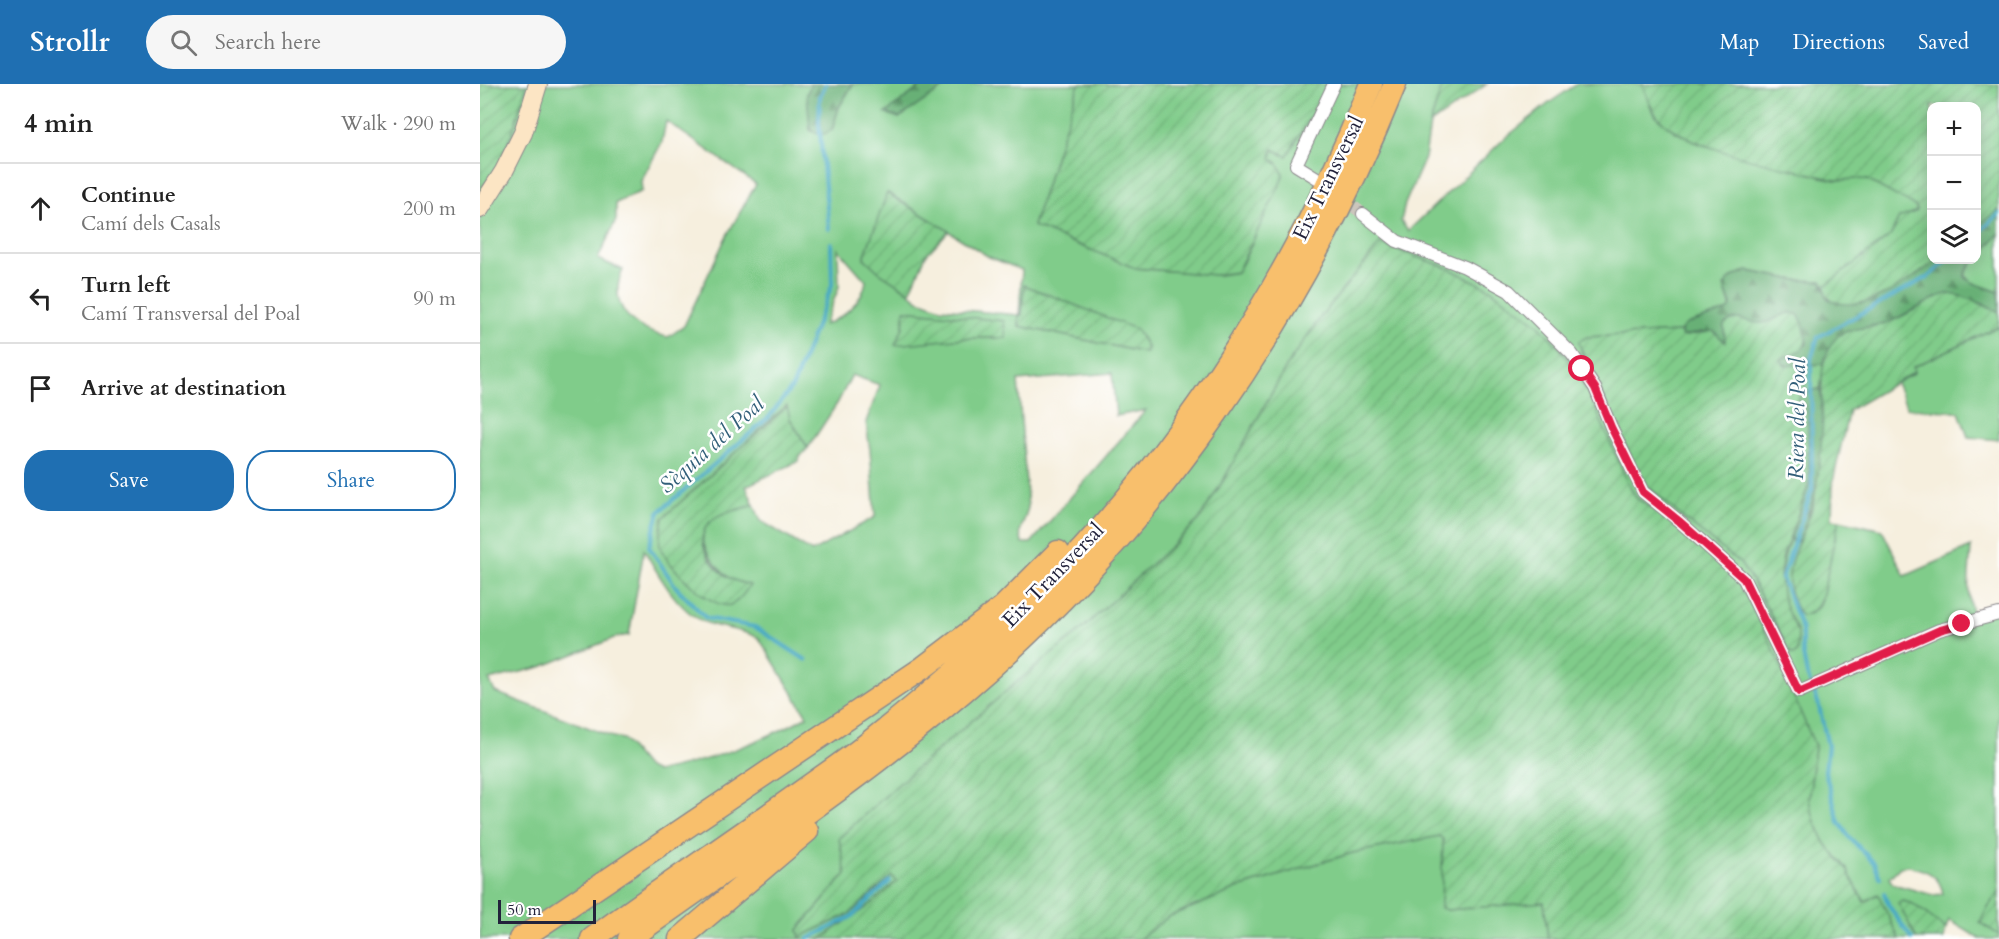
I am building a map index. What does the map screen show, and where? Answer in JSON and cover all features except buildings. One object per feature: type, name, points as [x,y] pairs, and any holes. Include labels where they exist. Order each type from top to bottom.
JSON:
[{"type":"highway","name":"Eix Transversal","points":[[592,939],[870,742],[954,673],[1039,594],[1102,527],[1152,466],[1225,367],[1269,293],[1318,202],[1371,84]]},
{"type":"highway","name":"Eix Transversal","points":[[629,939],[796,821],[887,753],[965,691],[1068,594],[1155,495],[1220,410],[1285,306],[1336,212],[1377,130],[1395,84]]},
{"type":"highway","points":[[520,939],[924,668],[1003,607],[1077,533],[1269,293]]},
{"type":"highway","points":[[680,939],[792,842],[899,760],[965,691]]},
{"type":"street","points":[[480,209],[504,171],[523,133],[538,84]]},
{"type":"street","points":[[1317,178],[1296,165],[1334,84]]},
{"type":"street","points":[[1363,214],[1397,241],[1465,267],[1509,291],[1572,354],[1595,388],[1611,427],[1643,492],[1744,579],[1802,691],[1940,630],[1999,614]]},
{"type":"green space","points":[[480,84],[527,84],[501,162],[480,192]]},
{"type":"green space","points":[[527,84],[811,84],[807,94],[832,130],[839,107],[853,84],[924,84],[886,113],[899,118],[949,84],[1079,84],[1033,226],[1135,268],[1219,275],[1237,272],[1283,176],[1278,163],[1271,159],[1273,149],[1283,155],[1328,84],[1443,84],[1430,124],[1425,158],[1405,204],[1401,221],[1408,231],[1504,139],[1577,84],[1642,84],[1652,110],[1658,118],[1676,132],[1700,144],[1830,179],[1863,179],[1889,191],[1913,205],[1917,209],[1916,213],[1899,218],[1891,235],[1825,286],[1822,281],[1796,280],[1750,271],[1726,293],[1731,308],[1727,312],[1687,324],[1680,332],[1587,337],[1581,351],[1635,466],[1648,486],[1682,517],[1740,563],[1753,582],[1790,654],[1797,649],[1798,637],[1783,600],[1780,581],[1791,536],[1792,542],[1799,540],[1791,569],[1790,589],[1795,607],[1801,616],[1811,613],[1820,605],[1839,520],[1882,530],[1905,576],[1971,547],[1969,589],[1973,614],[1999,604],[1999,892],[1981,922],[1999,935],[1999,939],[1980,939],[1949,920],[1946,929],[1913,904],[1910,927],[1917,939],[1899,939],[1878,895],[1865,902],[1846,868],[1826,844],[1815,822],[1809,801],[1815,746],[1731,573],[1667,518],[1636,498],[1591,398],[1562,351],[1448,268],[1381,244],[1323,314],[1288,364],[1199,520],[1079,632],[912,772],[839,838],[846,874],[798,930],[800,937],[849,914],[892,876],[897,881],[871,904],[821,939],[480,939],[480,192],[501,162]],"holes":[[[666,121],[756,184],[726,237],[684,326],[668,337],[644,329],[626,314],[618,295],[623,270],[598,259],[616,220],[616,203],[642,191],[641,181],[662,142]],[[888,193],[989,257],[1022,270],[1019,315],[941,308],[919,300],[864,258]],[[838,249],[866,281],[861,295],[851,308],[824,325],[839,287]],[[1024,286],[1142,338],[1147,347],[1146,353],[1019,326]],[[905,310],[924,313],[1006,338],[965,338],[896,344],[903,327]],[[1112,373],[1116,416],[1146,410],[1031,543],[1022,543],[1020,532],[1028,508],[1018,381]],[[852,375],[880,385],[866,422],[875,517],[812,552],[761,521],[754,505],[726,513],[711,521],[703,537],[709,555],[729,578],[660,544],[663,518],[786,406],[790,419],[808,448],[838,402]],[[644,550],[671,593],[689,612],[710,624],[759,638],[807,716],[773,734],[734,750],[656,772],[646,767],[623,739],[495,692],[489,680],[541,667],[617,637],[629,635]],[[1909,866],[1931,874],[1939,882],[1943,894],[1933,895],[1893,884],[1889,878],[1900,867]]]},
{"type":"green space","points":[[811,84],[853,84],[839,107],[832,130],[824,134],[810,130],[807,94]]},
{"type":"green space","points":[[924,84],[949,84],[899,118],[886,113]]},
{"type":"green space","points":[[1079,84],[1328,84],[1287,156],[1273,149],[1271,159],[1279,165],[1283,174],[1280,185],[1237,272],[1215,275],[1135,268],[1033,226]]},
{"type":"green space","points":[[1443,84],[1487,84],[1430,124]]},
{"type":"green space","points":[[1642,84],[1999,84],[1999,209],[1981,223],[1981,102],[1927,102],[1927,264],[1931,264],[1899,287],[1883,295],[1852,304],[1838,303],[1826,296],[1825,286],[1891,235],[1899,218],[1917,211],[1915,206],[1867,180],[1830,179],[1714,148],[1672,129],[1658,117]]},
{"type":"green space","points":[[887,193],[949,231],[926,255],[910,292],[879,272],[864,258]]},
{"type":"green space","points":[[1999,209],[1999,234],[1981,253],[1981,223]]},
{"type":"green space","points":[[1999,234],[1999,292],[1970,282],[1965,274],[1971,264],[1981,264],[1981,254]]},
{"type":"green space","points":[[1380,244],[1448,268],[1490,289],[1539,325],[1562,351],[1591,398],[1636,498],[1667,518],[1731,573],[1748,598],[1775,652],[1815,746],[1809,801],[1815,822],[1826,844],[1846,868],[1864,902],[1878,894],[1899,939],[1548,939],[1544,902],[1447,910],[1441,908],[1443,839],[1439,836],[1352,853],[1244,886],[1168,917],[1139,939],[821,939],[871,904],[897,881],[892,876],[849,914],[800,937],[798,930],[846,874],[839,838],[912,772],[1079,632],[1199,520],[1288,364],[1323,314]]},
{"type":"green space","points":[[1931,264],[1971,264],[1965,278],[1999,292],[1999,313],[1986,305],[1948,294],[1890,322],[1844,332],[1835,340],[1824,364],[1788,366],[1781,363],[1782,358],[1807,344],[1803,323],[1797,314],[1760,323],[1737,319],[1728,321],[1724,325],[1725,342],[1715,332],[1701,332],[1682,337],[1681,333],[1687,324],[1729,310],[1731,305],[1724,286],[1731,278],[1747,271],[1796,280],[1822,281],[1828,299],[1856,304],[1889,292]]},
{"type":"green space","points":[[1024,285],[1136,329],[1147,347],[1146,353],[1019,326]]},
{"type":"green space","points":[[1946,294],[1967,298],[1999,313],[1999,326],[1913,367],[1914,372],[1849,410],[1833,481],[1832,519],[1839,520],[1823,593],[1816,608],[1801,616],[1792,598],[1789,577],[1792,559],[1809,517],[1816,490],[1823,423],[1822,371],[1830,347],[1841,334],[1888,323]]},
{"type":"green space","points":[[905,310],[1004,321],[1006,338],[965,338],[895,345],[903,327]]},
{"type":"green space","points":[[1789,313],[1797,314],[1805,329],[1806,338],[1801,350],[1780,360],[1785,366],[1805,364],[1806,383],[1797,400],[1807,412],[1809,483],[1783,556],[1780,575],[1786,608],[1798,633],[1797,652],[1793,655],[1788,650],[1753,582],[1740,563],[1682,517],[1648,486],[1635,466],[1579,344],[1579,341],[1587,337],[1680,332],[1682,337],[1713,331],[1725,342],[1724,325],[1728,321],[1737,319],[1764,323]]},
{"type":"green space","points":[[1999,326],[1999,440],[1968,437],[1959,412],[1907,408],[1896,383],[1914,373],[1913,367]]},
{"type":"green space","points":[[1805,364],[1824,364],[1820,389],[1804,391],[1807,374]]},
{"type":"green space","points":[[1820,389],[1823,432],[1820,463],[1810,512],[1799,540],[1794,543],[1791,536],[1809,483],[1807,412],[1797,400],[1804,391]]},
{"type":"green space","points":[[787,406],[790,419],[808,448],[799,461],[746,486],[754,505],[720,515],[714,518],[705,529],[703,544],[710,560],[730,578],[750,585],[736,602],[722,605],[701,593],[670,564],[660,546],[663,518]]},
{"type":"green space","points":[[1439,836],[1443,839],[1447,910],[1544,901],[1548,939],[1139,939],[1168,917],[1244,886],[1352,853]]},
{"type":"green space","points":[[1999,892],[1999,935],[1980,923]]},
{"type":"green space","points":[[1903,901],[1913,904],[1946,929],[1944,939],[1917,939],[1898,903]]},
{"type":"waterway","name":"Sèquia del Poal","points":[[826,84],[820,96],[819,123],[829,229]]},
{"type":"waterway","name":"Riera del Poal","points":[[1981,230],[1999,214]]},
{"type":"waterway","name":"Sèquia del Poal","points":[[806,660],[755,627],[706,618],[676,587],[649,547],[659,512],[769,417],[793,386],[832,285],[831,243]]},
{"type":"waterway","name":"Riera del Poal","points":[[1880,878],[1874,863],[1849,837],[1839,822],[1825,772],[1828,746],[1818,702],[1807,675],[1802,649],[1802,630],[1782,578],[1812,489],[1811,359],[1818,337],[1928,277],[1943,264]]},
{"type":"waterway","name":"Sèquia del Poal","points":[[808,939],[851,917],[890,881]]},
{"type":"waterway","name":"Riera del Poal","points":[[1884,893],[1889,906],[1912,939]]},
{"type":"tunnel","points":[[1339,195],[1363,214]]},
{"type":"route","points":[[1582,369],[1595,388],[1611,427],[1643,492],[1744,579],[1799,692],[1940,630],[1962,624]]}]
